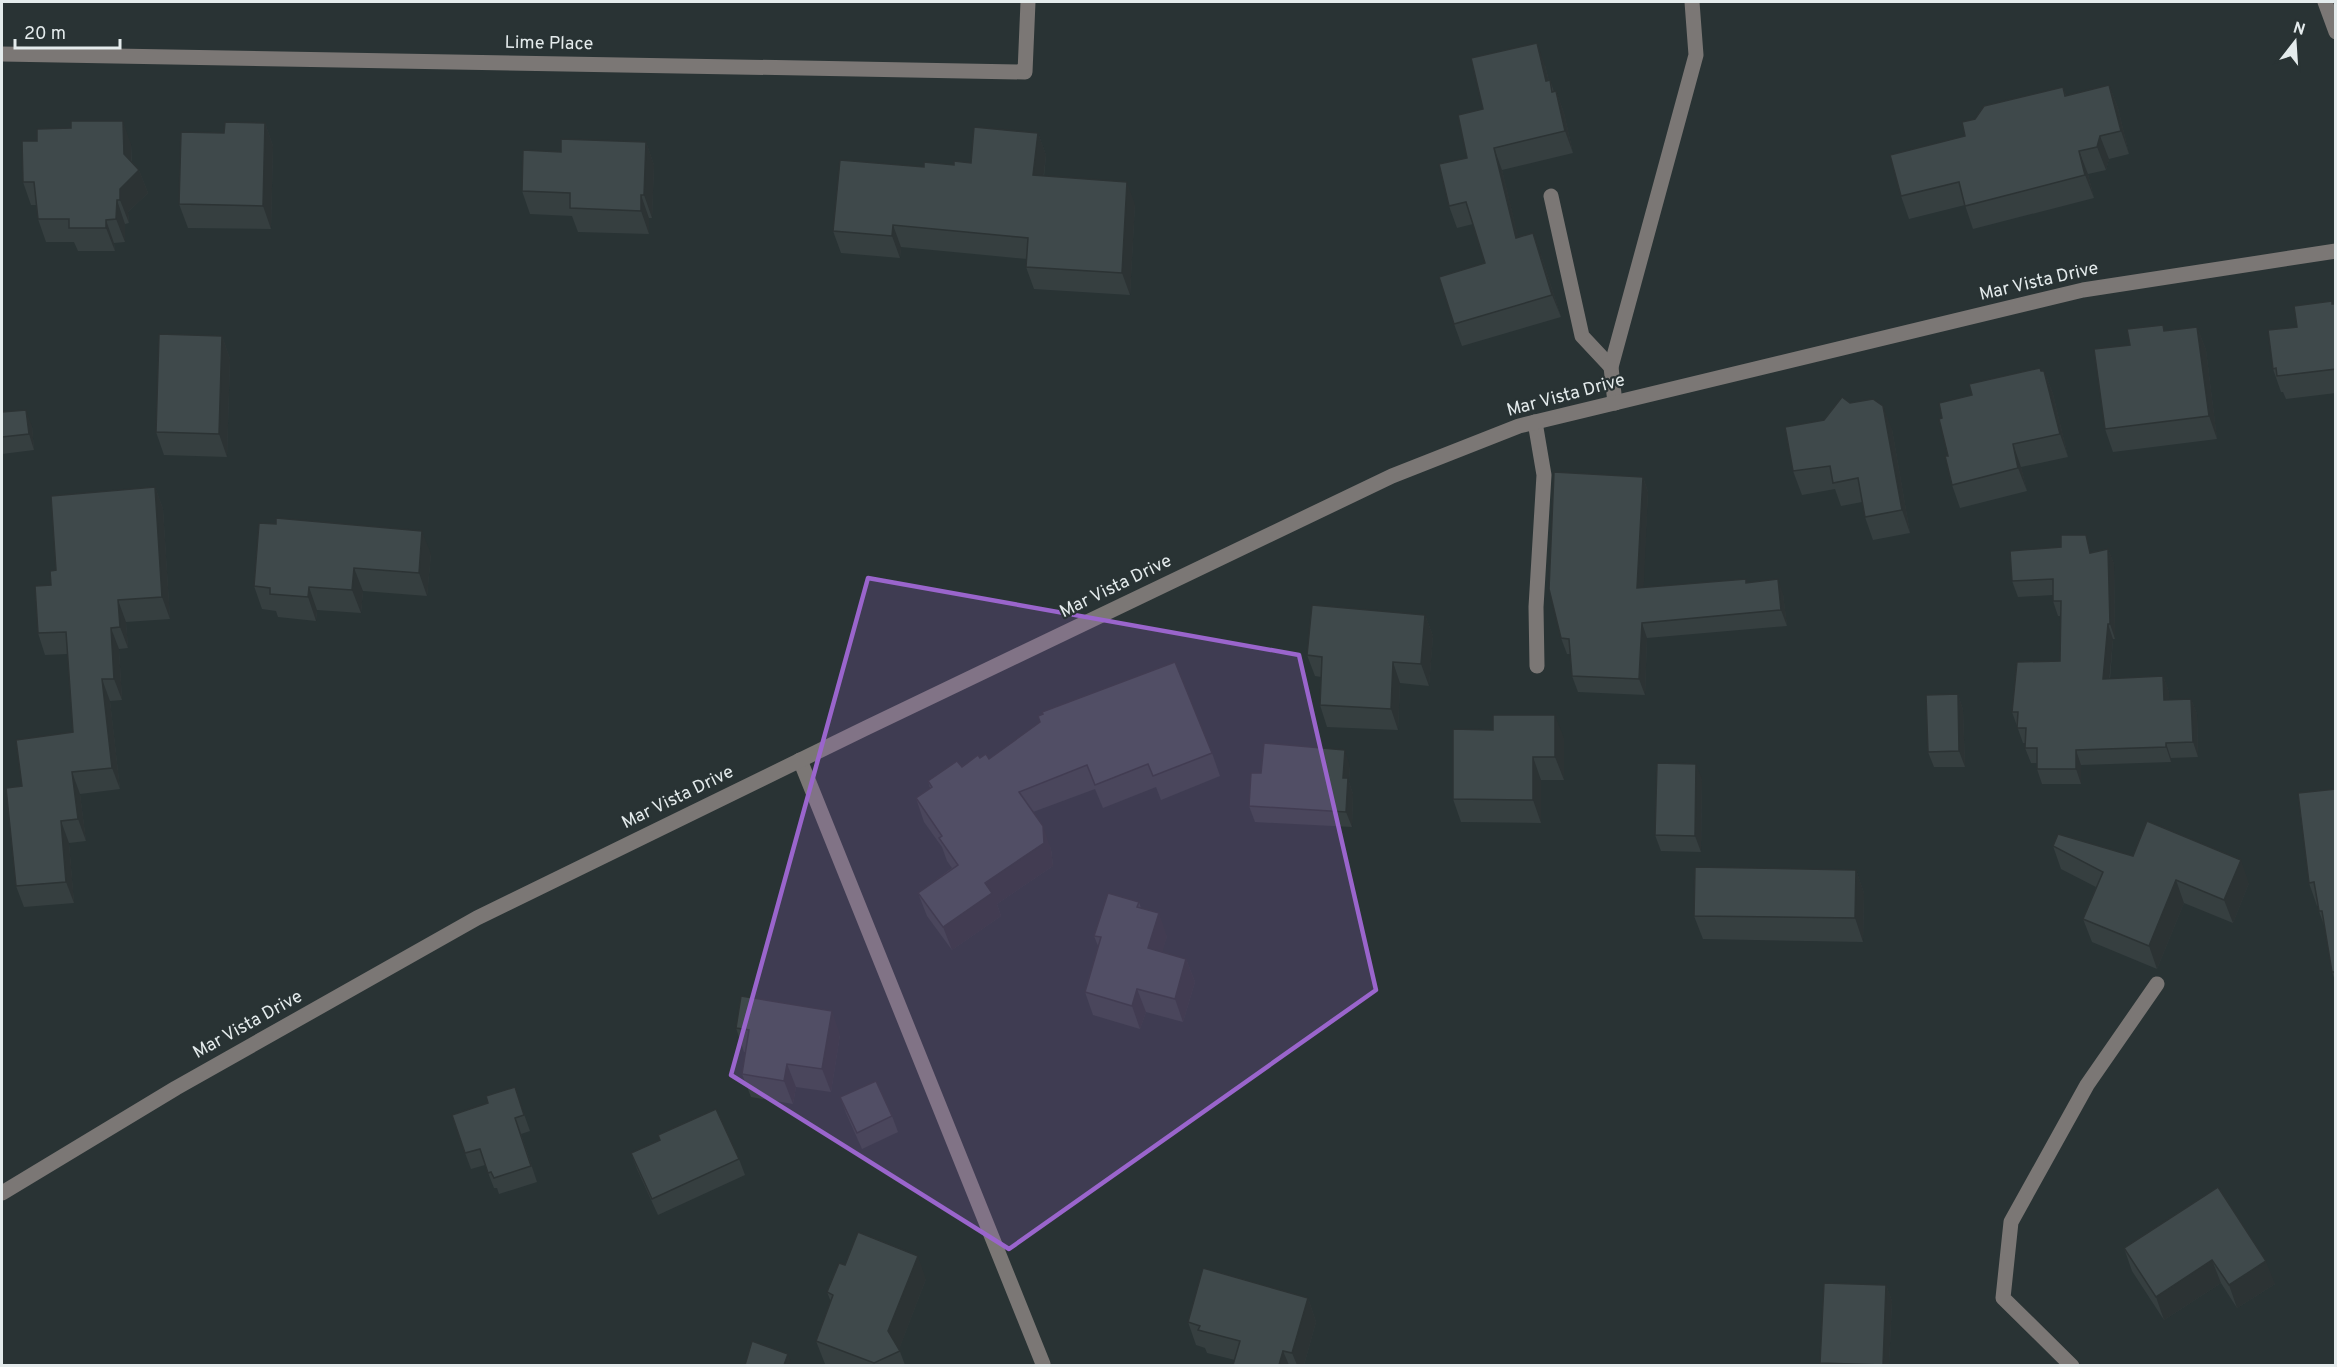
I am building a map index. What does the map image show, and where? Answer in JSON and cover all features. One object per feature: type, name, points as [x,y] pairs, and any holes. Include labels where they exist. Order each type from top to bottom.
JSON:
[{"type":"street","name":"Lime Place","points":[[2,54],[1025,72],[1028,2]]},
{"type":"street","points":[[1615,403],[1611,367],[1696,55],[1692,2]]},
{"type":"street","points":[[2325,2],[2336,32]]},
{"type":"street","points":[[1551,196],[1582,336],[1611,367]]},
{"type":"street","name":"Mar Vista Drive","points":[[2,1193],[176,1088],[477,918],[1392,476],[1519,426],[2083,290],[2336,251]]},
{"type":"street","points":[[1535,422],[1544,475],[1536,607],[1537,666]]},
{"type":"street","points":[[800,760],[1043,1364]]},
{"type":"street","points":[[2072,1365],[2003,1298],[2011,1222],[2087,1085],[2157,984]]},
{"type":"highlighted area","points":[[868,578],[1299,655],[1376,990],[1009,1249],[731,1075]]},
{"type":"building","points":[[1537,43],[1546,81],[1550,80],[1552,92],[1556,91],[1565,131],[1494,148],[1516,238],[1533,233],[1552,295],[1454,324],[1439,277],[1485,263],[1466,202],[1449,206],[1439,164],[1467,158],[1458,115],[1483,109],[1471,58]]},
{"type":"building","points":[[2109,85],[2121,131],[2100,136],[2097,147],[2079,151],[2085,175],[1965,206],[1959,182],[1901,196],[1890,155],[1965,136],[1962,122],[1975,119],[1984,106],[2063,87],[2065,96]]},
{"type":"building","points":[[71,121],[123,121],[124,154],[139,170],[120,189],[116,219],[106,220],[106,228],[69,228],[69,219],[38,219],[34,182],[23,182],[22,141],[37,141],[37,129],[71,128]]},
{"type":"building","points":[[225,122],[265,123],[263,206],[179,204],[181,132],[224,133]]},
{"type":"building","points":[[974,127],[1038,133],[1033,175],[1127,182],[1122,273],[1026,267],[1028,238],[893,225],[892,236],[833,231],[840,160],[924,167],[924,162],[954,165],[954,161],[971,163]]},
{"type":"building","points":[[561,139],[646,142],[644,195],[641,195],[641,211],[570,208],[570,193],[522,191],[523,150],[561,152]]},
{"type":"building","points":[[2332,301],[2332,304],[2336,304],[2336,369],[2277,376],[2276,368],[2273,369],[2268,330],[2297,327],[2294,306]]},
{"type":"building","points":[[2163,325],[2164,331],[2197,327],[2209,416],[2105,429],[2094,349],[2130,345],[2127,329]]},
{"type":"building","points":[[159,334],[222,336],[219,434],[156,432]]},
{"type":"building","points":[[2040,368],[2044,371],[2060,434],[2013,444],[2018,468],[1952,485],[1939,419],[1942,418],[1939,403],[1972,395],[1969,384]]},
{"type":"building","points":[[1842,397],[1850,403],[1873,399],[1883,406],[1902,510],[1865,517],[1858,478],[1833,483],[1830,466],[1793,471],[1785,427],[1824,420]]},
{"type":"building","points":[[26,410],[29,434],[2,437],[2,412]]},
{"type":"building","points":[[1554,472],[1643,477],[1637,588],[1746,579],[1746,583],[1778,579],[1781,610],[1642,623],[1639,679],[1572,676],[1569,639],[1561,638],[1549,589]]},
{"type":"building","points":[[155,487],[162,597],[118,600],[120,627],[111,628],[114,679],[102,679],[112,768],[72,772],[78,819],[61,821],[66,882],[16,886],[6,788],[22,786],[16,740],[73,732],[66,632],[38,633],[35,586],[51,585],[50,571],[56,570],[51,496]]},
{"type":"building","points":[[276,518],[422,531],[419,573],[354,568],[352,590],[309,587],[308,597],[270,594],[270,588],[254,586],[259,523],[276,524]]},
{"type":"building","points":[[2061,535],[2086,535],[2090,553],[2108,549],[2110,624],[2108,624],[2103,679],[2163,676],[2164,700],[2191,699],[2193,742],[2166,743],[2166,747],[2076,750],[2076,769],[2037,769],[2037,748],[2025,748],[2026,728],[2017,728],[2018,712],[2012,712],[2017,662],[2060,661],[2061,601],[2053,601],[2053,579],[2012,581],[2010,551],[2061,547]]},
{"type":"building","points":[[1312,605],[1425,615],[1421,664],[1393,662],[1391,709],[1320,705],[1322,657],[1307,655]]},
{"type":"building","points":[[1175,662],[1212,753],[1153,776],[1148,764],[1095,785],[1087,765],[1019,792],[1043,826],[1044,843],[985,883],[992,893],[943,927],[918,893],[958,865],[939,838],[942,836],[916,798],[932,787],[928,781],[957,761],[962,767],[978,755],[980,758],[986,754],[989,759],[1040,722],[1038,716],[1043,714],[1042,712]]},
{"type":"building","points":[[1958,694],[1959,751],[1928,752],[1926,695]]},
{"type":"building","points":[[1493,715],[1555,715],[1555,757],[1533,757],[1533,800],[1453,799],[1453,729],[1493,730]]},
{"type":"building","points":[[1264,743],[1345,750],[1343,778],[1348,778],[1346,812],[1249,806],[1251,773],[1261,773]]},
{"type":"building","points":[[1657,763],[1696,764],[1695,836],[1655,835]]},
{"type":"building","points":[[2336,789],[2336,972],[2332,972],[2322,911],[2319,911],[2314,882],[2309,883],[2298,793]]},
{"type":"building","points":[[2147,821],[2241,860],[2224,900],[2176,880],[2149,946],[2083,919],[2103,872],[2053,846],[2058,834],[2133,856]]},
{"type":"building","points":[[1695,867],[1856,870],[1855,918],[1694,916]]},
{"type":"building","points":[[1108,893],[1139,902],[1137,907],[1159,913],[1148,948],[1186,959],[1175,999],[1137,989],[1132,1006],[1085,992],[1101,937],[1094,936]]},
{"type":"building","points":[[741,996],[832,1011],[822,1069],[787,1064],[784,1081],[742,1074],[749,1030],[736,1028]]},
{"type":"building","points":[[876,1081],[892,1116],[857,1133],[840,1097]]},
{"type":"building","points":[[515,1087],[524,1115],[515,1118],[531,1166],[494,1178],[491,1172],[488,1173],[480,1149],[465,1153],[452,1115],[488,1103],[486,1096]]},
{"type":"building","points":[[716,1109],[739,1159],[652,1199],[631,1153],[660,1140],[658,1135]]},
{"type":"building","points":[[2218,1187],[2266,1261],[2229,1285],[2212,1260],[2156,1297],[2124,1248]]},
{"type":"building","points":[[858,1232],[918,1256],[888,1331],[900,1351],[874,1363],[816,1341],[833,1295],[827,1292],[839,1263],[845,1265]]},
{"type":"building","points":[[1203,1268],[1308,1298],[1292,1353],[1283,1351],[1279,1365],[1233,1365],[1240,1341],[1198,1330],[1200,1326],[1188,1322]]},
{"type":"building","points":[[1824,1283],[1886,1285],[1883,1365],[1820,1363]]},
{"type":"building","points":[[752,1341],[788,1354],[784,1365],[745,1365]]}]
